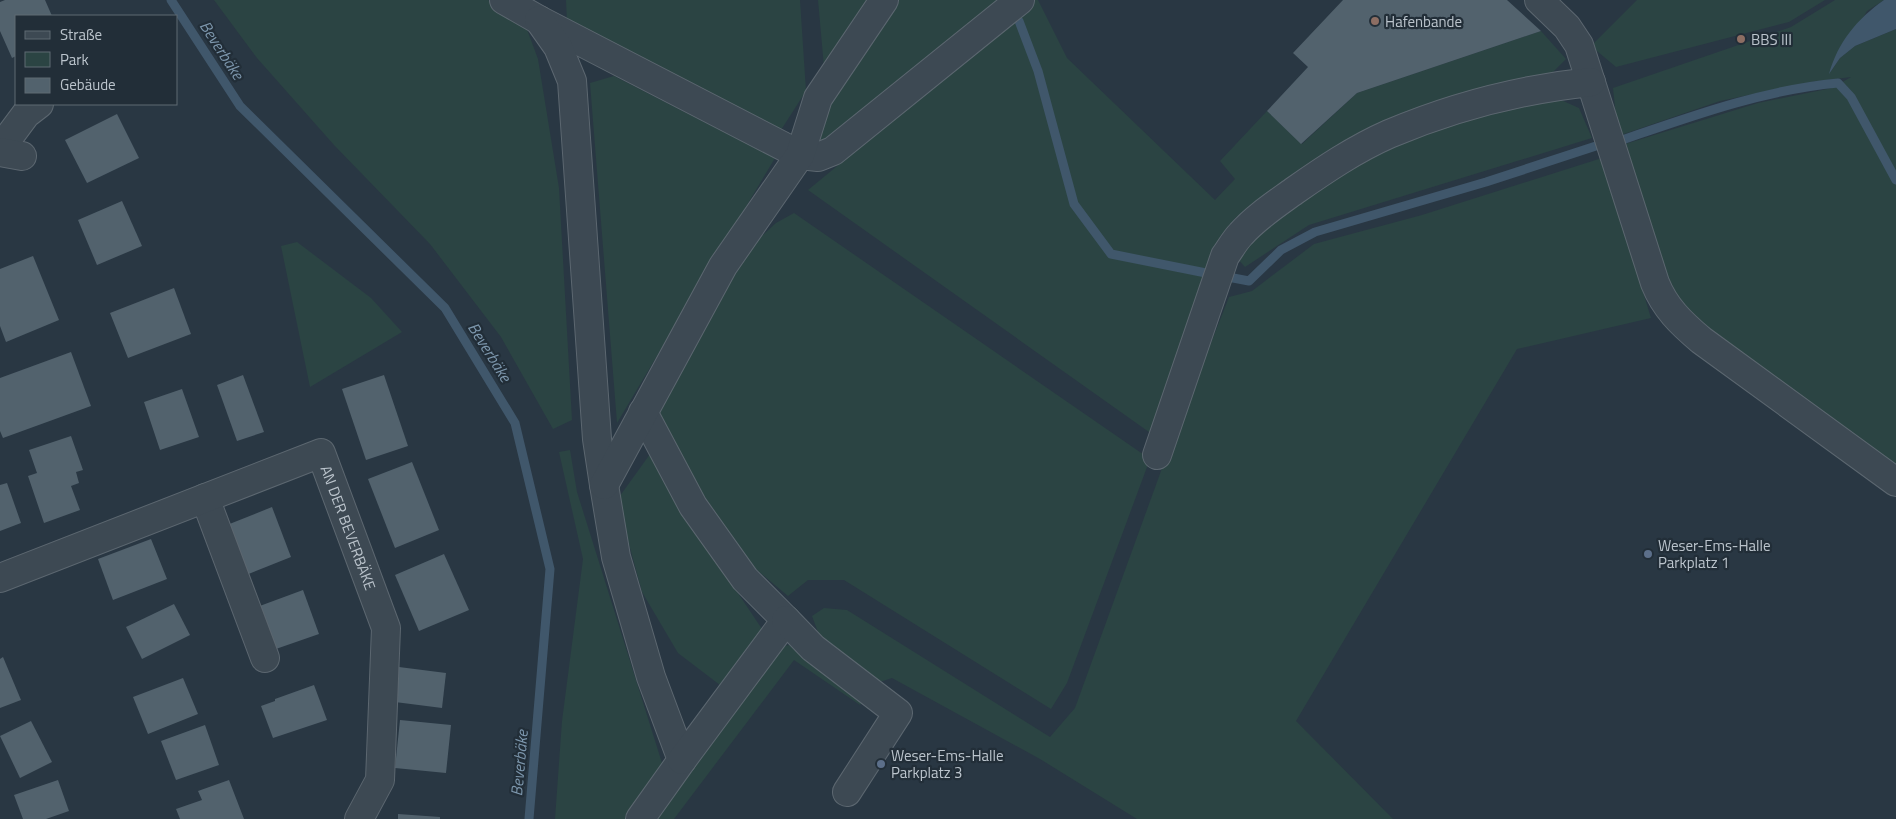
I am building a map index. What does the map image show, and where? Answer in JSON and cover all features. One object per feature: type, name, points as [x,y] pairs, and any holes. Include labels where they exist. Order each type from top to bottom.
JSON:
[{"type":"street","points":[[504,0],[800,155],[818,157],[832,150],[1020,0]]},
{"type":"street","points":[[604,485],[723,266],[800,155],[818,98],[884,0]]},
{"type":"street","points":[[1539,0],[1567,27],[1580,45],[1656,283],[1662,299],[1672,314],[1701,340],[1896,482]]},
{"type":"street","points":[[539,20],[558,47],[572,81],[597,439],[616,557],[650,677],[682,760]]},
{"type":"street","points":[[1157,455],[1225,256],[1240,234],[1263,214],[1332,165],[1389,134],[1456,110],[1492,100],[1561,85],[1591,82]]},
{"type":"street","points":[[7,152],[26,114],[38,105]]},
{"type":"street","points":[[643,412],[693,506],[745,579],[813,648],[898,712],[847,792]]},
{"type":"street","name":"AN DER BEVERBÄKE","points":[[0,578],[321,453],[386,628],[380,780],[359,819]]},
{"type":"street","points":[[205,498],[265,658]]},
{"type":"street","points":[[640,819],[786,620]]},
{"type":"green space","points":[[214,0],[488,0],[525,24],[538,59],[559,188],[572,420],[553,429],[501,337],[430,244],[334,145],[257,58]]},
{"type":"green space","points":[[566,0],[800,0],[806,91],[781,130],[567,22]]},
{"type":"green space","points":[[818,0],[869,0],[824,67]]},
{"type":"green space","points":[[897,0],[1038,0],[1067,58],[1215,200],[1235,179],[1220,161],[1267,111],[1302,144],[1357,93],[1541,31],[1566,59],[1547,78],[1315,166],[1235,218],[1201,288],[1156,437],[808,190],[1007,26],[963,30],[818,144],[824,108]]},
{"type":"green space","points":[[1637,0],[1825,0],[1789,22],[1616,67],[1591,46]]},
{"type":"green space","points":[[1835,0],[1884,0],[1867,11],[1830,73],[1840,58],[1855,46],[1896,29],[1896,469],[1699,328],[1672,297],[1622,145],[1758,103],[1832,88],[1851,77],[1811,82],[1720,101],[1618,136],[1613,88],[1791,27]]},
{"type":"green space","points":[[614,76],[775,158],[617,423],[590,83]]},
{"type":"green space","points":[[1552,96],[1579,108],[1592,138],[1309,225],[1245,267],[1235,256],[1284,208],[1409,132]]},
{"type":"green space","points":[[1602,158],[1651,318],[1517,349],[1296,721],[1393,819],[1137,819],[1040,759],[892,678],[874,684],[822,643],[812,616],[824,608],[847,610],[1050,737],[1075,708],[1165,460],[1229,297],[1252,291],[1314,244],[1422,215]]},
{"type":"green space","points":[[794,213],[1150,459],[1067,683],[1051,709],[844,580],[808,580],[788,596],[751,565],[721,530],[658,417],[739,257],[776,223]]},
{"type":"green space","points":[[297,242],[371,298],[402,332],[310,387],[281,246]]},
{"type":"green space","points":[[570,450],[577,492],[662,763],[626,819],[555,819],[562,721],[583,559],[559,452]]},
{"type":"green space","points":[[653,450],[689,520],[762,629],[720,685],[678,653],[642,592],[617,500]]},
{"type":"green space","points":[[791,645],[862,702],[860,705],[794,660],[674,819],[653,819],[780,646]]},
{"type":"water","points":[[1884,0],[1896,0],[1896,29],[1855,46],[1840,58],[1829,74],[1843,42],[1850,32],[1865,15]]},
{"type":"building","points":[[5,0],[45,0],[52,15],[15,15],[15,56],[12,58],[0,31],[0,2]]},
{"type":"building","name":"Hafenbande","points":[[1343,0],[1507,0],[1541,31],[1357,93],[1301,144],[1267,111],[1308,67],[1293,53]]},
{"type":"building","points":[[117,114],[139,158],[87,183],[65,140]]},
{"type":"building","points":[[122,201],[142,246],[97,265],[78,220]]},
{"type":"building","points":[[33,256],[59,320],[6,342],[0,326],[0,269]]},
{"type":"building","points":[[174,288],[191,334],[128,358],[110,313]]},
{"type":"building","points":[[71,352],[91,406],[3,438],[0,431],[0,378]]},
{"type":"building","points":[[243,375],[264,432],[237,441],[217,385]]},
{"type":"building","points":[[384,375],[408,446],[366,460],[342,389]]},
{"type":"building","points":[[182,389],[199,437],[160,450],[144,402]]},
{"type":"building","points":[[71,436],[83,470],[76,472],[79,483],[71,486],[80,510],[44,523],[28,476],[37,473],[29,450]]},
{"type":"building","points":[[412,462],[439,530],[395,548],[368,479]]},
{"type":"building","points":[[7,483],[21,523],[0,531],[0,485]]},
{"type":"building","points":[[272,507],[291,557],[246,575],[227,525]]},
{"type":"building","points":[[151,539],[167,579],[113,600],[98,559]]},
{"type":"building","points":[[444,554],[469,610],[419,631],[395,575]]},
{"type":"building","points":[[303,590],[319,634],[273,650],[257,607]]},
{"type":"building","points":[[174,604],[190,635],[142,659],[126,627]]},
{"type":"building","points":[[3,657],[21,700],[0,708],[0,659]]},
{"type":"building","points":[[399,667],[446,673],[442,708],[395,702]]},
{"type":"building","points":[[183,678],[198,714],[148,734],[133,697]]},
{"type":"building","points":[[314,685],[327,720],[273,738],[261,706]]},
{"type":"building","points":[[400,720],[451,725],[446,773],[395,768]]},
{"type":"building","points":[[31,721],[52,762],[20,778],[0,736]]},
{"type":"building","points":[[205,725],[219,765],[176,780],[161,741]]},
{"type":"building","points":[[58,780],[69,811],[46,819],[23,819],[14,795]]},
{"type":"building","points":[[229,780],[244,819],[180,819],[176,809],[202,800],[198,791]]},
{"type":"building","points":[[398,814],[440,817],[440,819],[398,819]]},
{"type":"waterway","name":"Beverbäke","points":[[171,0],[240,106],[445,308],[515,423],[550,569],[529,819]]},
{"type":"waterway","points":[[1019,21],[1038,71],[1074,204],[1111,254],[1206,273]]},
{"type":"waterway","points":[[1622,140],[1728,105],[1782,91],[1838,83],[1851,97],[1896,180]]},
{"type":"waterway","points":[[1228,277],[1249,281],[1281,250],[1315,232],[1486,182],[1599,145]]},
{"type":"place","name":"Hafenbande","points":[[1375,21]]},
{"type":"place","name":"BBS III","points":[[1741,39]]},
{"type":"place","name":"Weser-Ems-Halle Parkplatz 1","points":[[1648,554]]},
{"type":"place","name":"Weser-Ems-Halle Parkplatz 3","points":[[881,764]]}]
